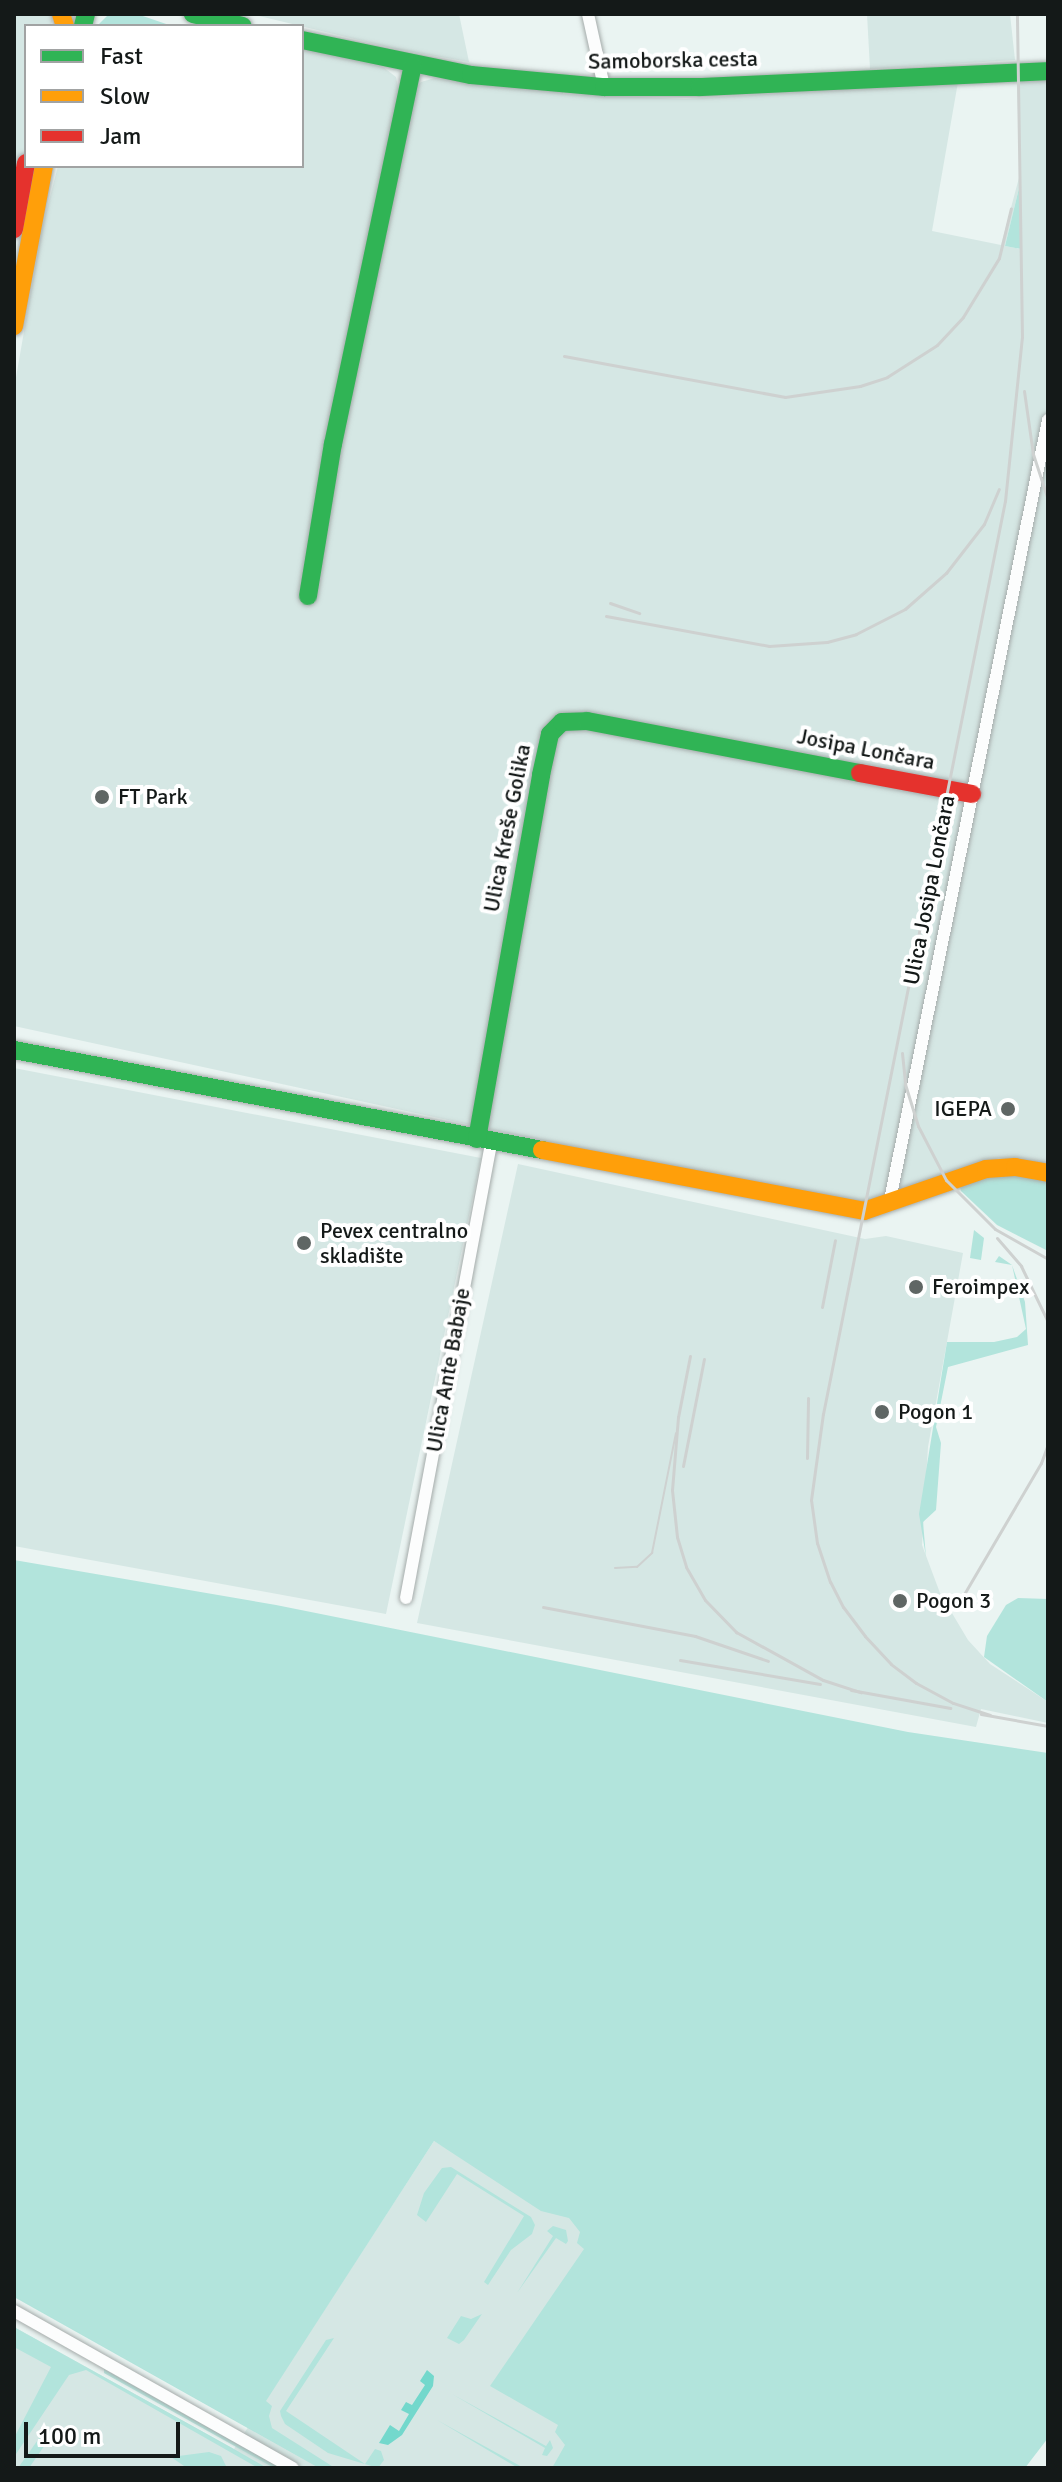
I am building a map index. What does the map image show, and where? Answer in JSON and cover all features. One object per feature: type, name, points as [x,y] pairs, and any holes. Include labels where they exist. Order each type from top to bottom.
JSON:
[{"type":"street","points":[[193,14],[235,24]]},
{"type":"street","points":[[588,14],[604,87]]},
{"type":"street","name":"Samoborska cesta","points":[[304,40],[413,65],[517,81],[604,87],[700,87],[1048,71]]},
{"type":"street","points":[[308,596],[333,444],[413,65]]},
{"type":"street","points":[[14,229],[25,168]]},
{"type":"street","points":[[14,326],[44,168]]},
{"type":"street","name":"Ulica Josipa Lončara","points":[[888,1206],[1048,420]]},
{"type":"street","name":"Ulica Kreše Golika","points":[[484,1140],[513,918],[550,734],[562,722],[587,721],[751,752]]},
{"type":"street","name":"Josipa Lončara","points":[[751,752],[972,794]]},
{"type":"street","points":[[14,1050],[864,1211],[888,1206],[946,1180],[986,1169],[1015,1167],[1048,1173]]},
{"type":"street","name":"Ulica Ante Babaje","points":[[406,1598],[484,1140]]},
{"type":"street","points":[[14,2311],[293,2468]]},
{"type":"shaded area","points":[[14,14],[53,16],[51,24],[24,24],[24,153],[14,201]]},
{"type":"shaded area","points":[[251,14],[459,14],[469,62],[396,49],[304,27],[304,24]]},
{"type":"shaded area","points":[[867,14],[1010,14],[1015,60],[870,69]]},
{"type":"shaded area","points":[[304,47],[383,67],[396,77],[399,92],[381,179],[413,90],[421,82],[435,78],[563,91],[563,94],[686,99],[958,82],[932,231],[1001,245],[1020,174],[1017,85],[1022,81],[1048,81],[1048,1166],[999,1158],[859,1209],[14,1026],[14,389],[42,228],[57,168],[304,168]],"holes":[[[1019,188],[1021,248],[1005,246]]]},
{"type":"shaded area","points":[[14,1068],[481,1158],[386,1614],[14,1546]]},
{"type":"shaded area","points":[[518,1164],[865,1239],[886,1236],[963,1253],[928,1447],[922,1545],[940,1593],[968,1640],[990,1664],[1048,1702],[1048,1723],[981,1709],[976,1727],[417,1623]]},
{"type":"shaded area","points":[[434,2141],[547,2207],[596,2230],[591,2437],[570,2468],[14,2468],[14,2327],[234,2449]]},
{"type":"green space","points":[[109,14],[137,14],[166,24],[99,24]]},
{"type":"green space","points":[[1020,184],[1021,249],[1005,246]]},
{"type":"green space","points":[[985,1174],[1048,1178],[1048,1251],[997,1225],[961,1191],[960,1187]]},
{"type":"green space","points":[[974,1230],[984,1238],[981,1260],[970,1258]]},
{"type":"green space","points":[[999,1256],[1012,1265],[995,1262]]},
{"type":"green space","points":[[1012,1265],[1025,1302],[1028,1345],[948,1367],[936,1427],[941,1443],[936,1510],[923,1522],[926,1557],[919,1514],[947,1342],[994,1342],[1017,1337],[1026,1329]]},
{"type":"green space","points":[[14,1560],[276,1605],[908,1732],[1048,1753],[1048,2438],[1025,2468],[552,2468],[565,2445],[555,2432],[558,2425],[490,2386],[584,2249],[577,2243],[580,2232],[569,2218],[541,2211],[434,2141],[266,2401],[272,2406],[269,2416],[272,2428],[335,2468],[319,2468],[14,2297]]},
{"type":"green space","points":[[1018,1598],[1048,1599],[1048,1702],[984,1657],[987,1636],[1006,1605]]},
{"type":"green space","points":[[451,2167],[531,2217],[535,2225],[532,2234],[511,2250],[488,2285],[484,2282],[524,2216],[457,2174],[426,2222],[417,2215],[424,2193],[442,2168]]},
{"type":"green space","points":[[553,2226],[566,2230],[568,2241],[566,2244],[556,2238],[517,2293],[553,2236],[547,2231]]},
{"type":"green space","points":[[482,2314],[459,2344],[447,2338],[461,2316],[471,2319]]},
{"type":"green space","points":[[14,2327],[267,2468],[258,2468],[86,2370],[69,2375],[14,2457],[14,2438],[51,2367],[14,2347]]},
{"type":"green space","points":[[334,2338],[286,2411],[365,2464],[375,2449],[381,2451],[384,2460],[378,2468],[328,2453],[285,2424],[281,2416],[280,2411],[326,2340]]},
{"type":"green space","points":[[104,2369],[281,2468],[274,2468],[104,2373]]},
{"type":"green space","points":[[452,2394],[546,2446],[550,2440],[553,2448],[547,2456],[542,2455],[545,2448]]},
{"type":"green space","points":[[437,2420],[524,2468],[518,2468]]},
{"type":"green space","points":[[42,2434],[49,2439],[29,2468],[18,2468]]},
{"type":"green space","points":[[209,2452],[221,2456],[227,2468],[187,2468],[171,2457]]},
{"type":"water","points":[[427,2370],[434,2376],[433,2386],[402,2435],[388,2445],[379,2443],[390,2425],[399,2431],[409,2414],[401,2410],[406,2402],[412,2405],[425,2385],[420,2381]]},
{"type":"tram line","points":[[615,1568],[637,1567],[652,1553],[676,1433]]},
{"type":"railway","points":[[990,1715],[953,1703],[916,1683],[891,1664],[865,1636],[843,1607],[830,1582],[817,1543],[811,1500],[823,1414],[1005,501],[1022,337],[1017,14]]},
{"type":"railway","points":[[564,356],[785,397],[860,386],[887,377],[937,345],[963,317],[999,258],[1011,208]]},
{"type":"railway","points":[[1024,391],[1033,454],[1048,500]]},
{"type":"railway","points":[[606,616],[769,646],[827,642],[856,634],[905,609],[946,573],[984,524],[999,489]]},
{"type":"railway","points":[[610,603],[639,613]]},
{"type":"railway","points":[[902,1053],[905,1084],[918,1126],[946,1180],[995,1229],[1048,1259]]},
{"type":"railway","points":[[997,1238],[1021,1266],[1048,1322]]},
{"type":"railway","points":[[822,1307],[835,1240]]},
{"type":"railway","points":[[690,1356],[678,1417],[672,1490],[677,1537],[686,1567],[705,1600],[736,1632],[823,1680],[861,1692]]},
{"type":"railway","points":[[683,1466],[704,1359]]},
{"type":"railway","points":[[807,1458],[808,1398]]},
{"type":"railway","points":[[960,1601],[1041,1463],[1048,1444]]},
{"type":"railway","points":[[543,1607],[695,1636],[768,1661]]},
{"type":"railway","points":[[680,1660],[820,1684]]},
{"type":"railway","points":[[851,1690],[950,1708]]},
{"type":"railway","points":[[981,1714],[1048,1726]]},
{"type":"traffic: fast","points":[[84,24],[86,14]]},
{"type":"traffic: fast","points":[[193,14],[235,24]]},
{"type":"traffic: fast","points":[[304,40],[471,75],[604,87],[700,87],[1048,71]]},
{"type":"traffic: fast","points":[[308,596],[333,444],[413,65]]},
{"type":"traffic: fast","points":[[477,1139],[541,775],[550,734],[562,722],[587,721],[860,773]]},
{"type":"traffic: fast","points":[[14,1050],[542,1150]]},
{"type":"traffic: slow","points":[[61,14],[64,24]]},
{"type":"traffic: slow","points":[[14,326],[44,168]]},
{"type":"traffic: slow","points":[[542,1150],[864,1211],[986,1169],[1015,1167],[1048,1173]]},
{"type":"traffic: jam","points":[[14,229],[25,168]]},
{"type":"traffic: jam","points":[[860,773],[972,794]]},
{"type":"place","name":"FT Park","points":[[102,797]]},
{"type":"place","name":"IGEPA","points":[[1008,1109]]},
{"type":"place","name":"Pevex centralno skladište","points":[[304,1243]]},
{"type":"place","name":"Feroimpex","points":[[916,1287]]},
{"type":"place","name":"Pogon 1","points":[[882,1412]]},
{"type":"place","name":"Pogon 3","points":[[900,1601]]}]
